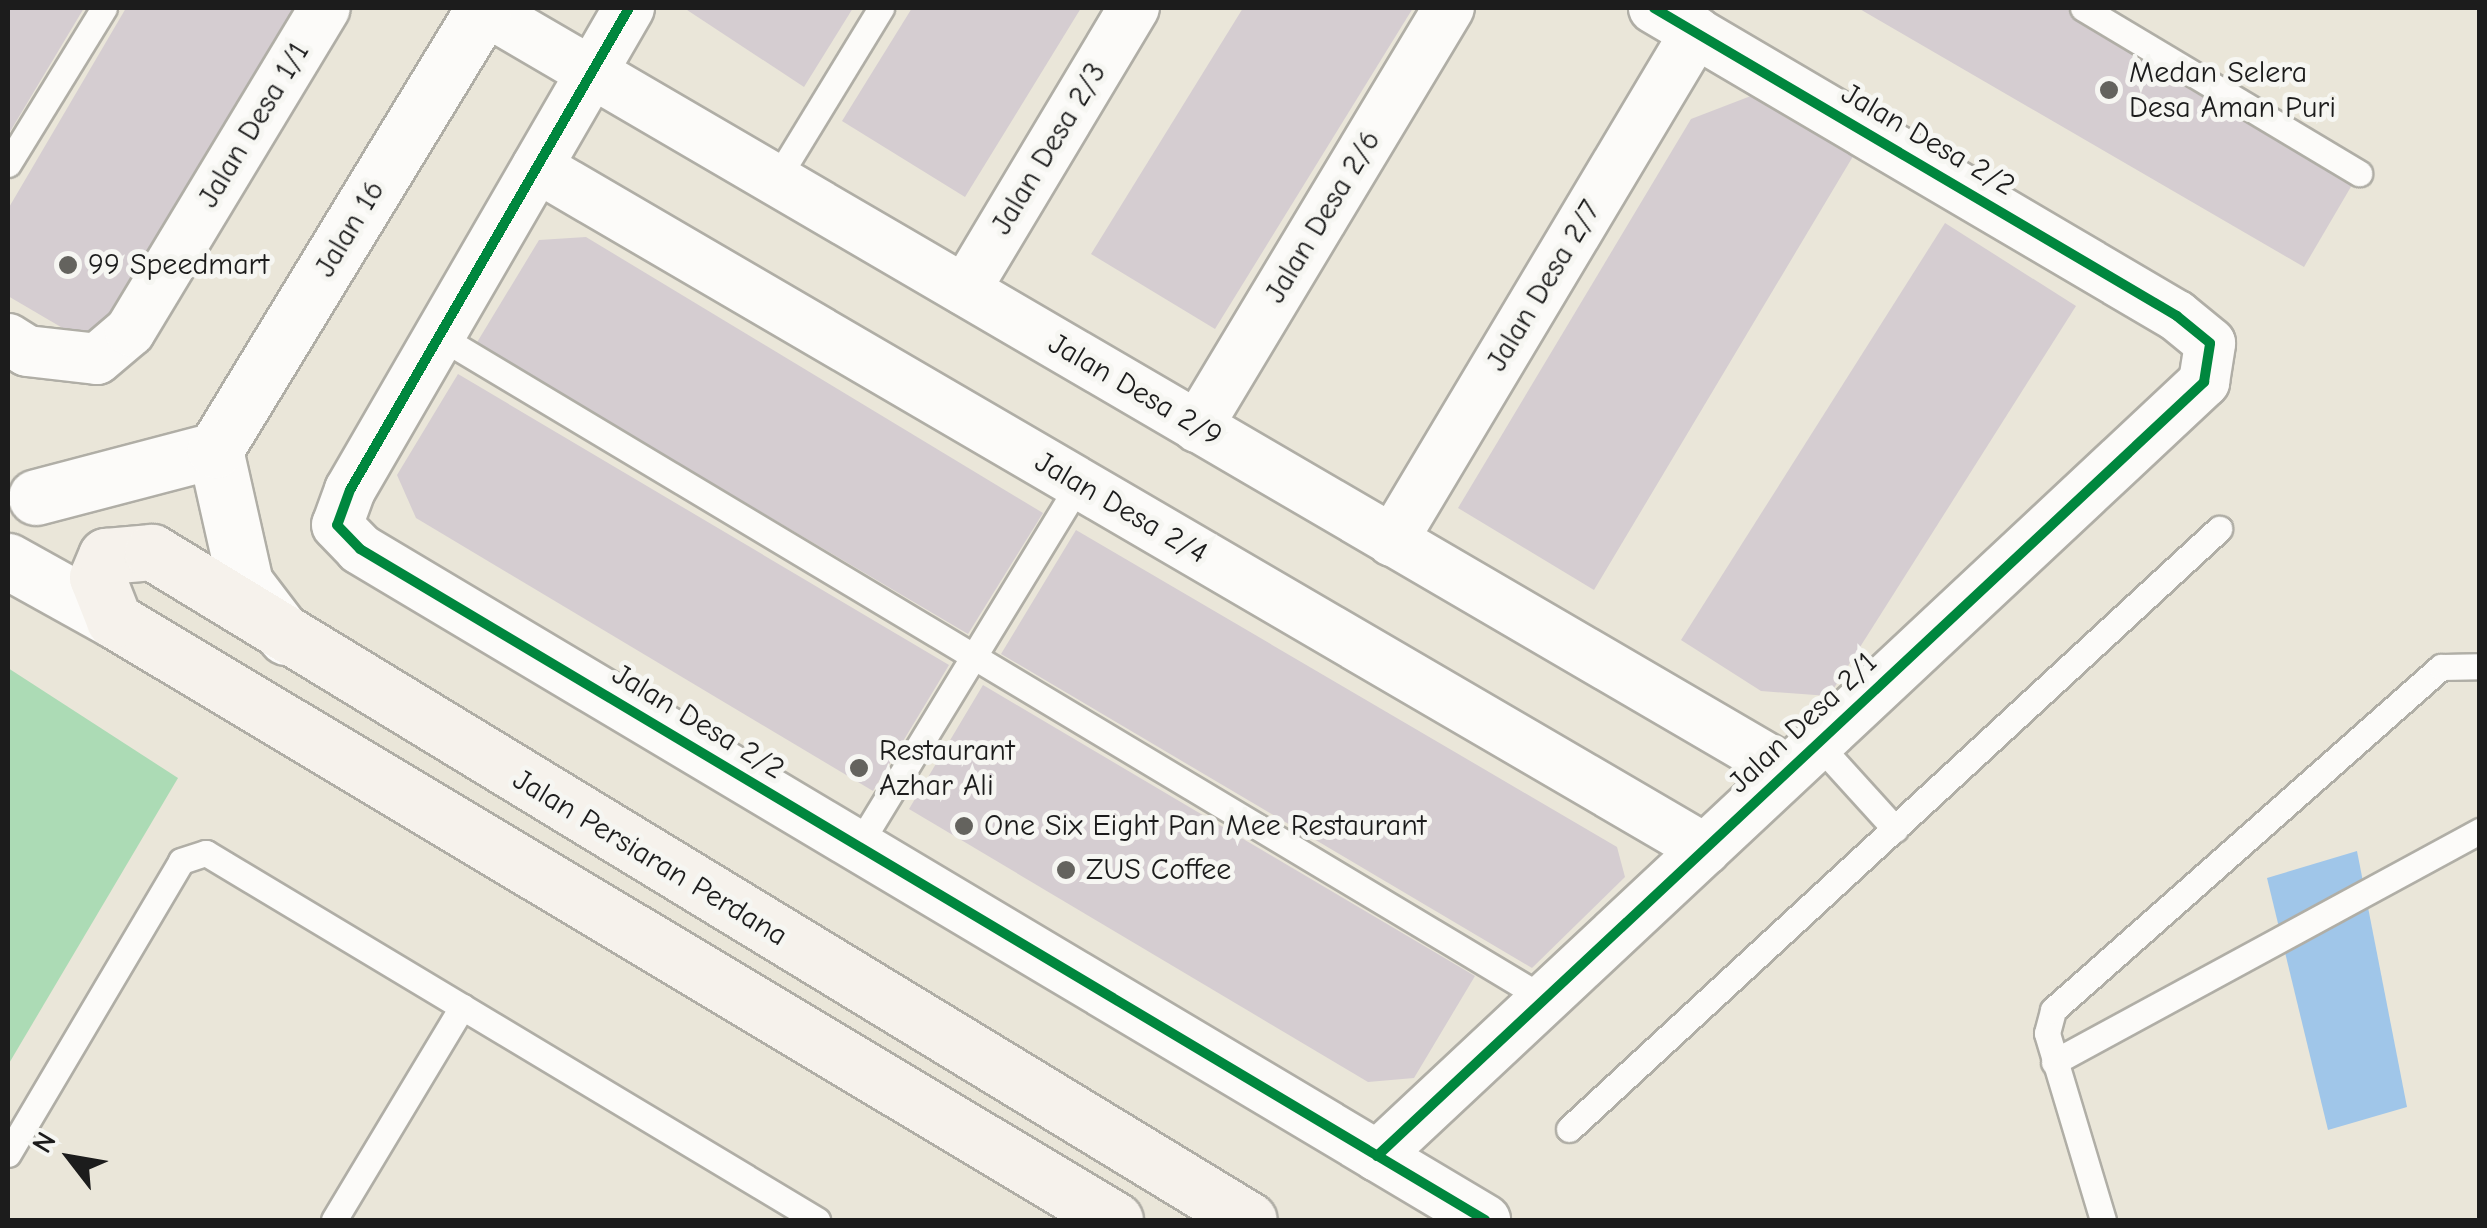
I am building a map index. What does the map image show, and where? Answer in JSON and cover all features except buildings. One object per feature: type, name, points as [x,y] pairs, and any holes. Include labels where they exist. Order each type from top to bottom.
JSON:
[{"type":"main road","name":"Jalan Persiaran Perdana","points":[[114,620],[97,576],[106,556],[152,552],[286,638],[1250,1220]]},
{"type":"main road","points":[[114,620],[1114,1220]]},
{"type":"street","name":"Jalan Desa 1/1","points":[[8,339],[27,351],[98,359],[130,331],[325,8]]},
{"type":"street","name":"Jalan Desa 2/9","points":[[484,8],[1392,540],[1803,758]]},
{"type":"street","name":"Jalan 16","points":[[215,450],[484,8]]},
{"type":"street","points":[[592,73],[629,8]]},
{"type":"street","name":"Jalan Desa 2/3","points":[[965,290],[1134,8]]},
{"type":"street","name":"Jalan Desa 2/6","points":[[1197,427],[1448,8]]},
{"type":"street","name":"Jalan Desa 2/2","points":[[1675,20],[2177,316]]},
{"type":"street","name":"Jalan Desa 2/7","points":[[1392,540],[1675,20]]},
{"type":"street","name":"Jalan Desa 2/2","points":[[592,73],[350,490],[338,525],[360,548],[1484,1220]]},
{"type":"street","name":"Jalan Desa 2/4","points":[[537,167],[1705,849]]},
{"type":"street","name":"Jalan Desa 2/1","points":[[1377,1156],[2204,382],[2210,343],[2177,316]]},
{"type":"street","points":[[8,542],[22,488],[215,450],[245,583],[286,638]]},
{"type":"street","points":[[8,561],[114,620]]},
{"type":"lane","points":[[8,164],[104,8]]},
{"type":"lane","points":[[776,180],[881,8]]},
{"type":"lane","points":[[2083,8],[2359,172]]},
{"type":"lane","points":[[439,336],[1545,999]]},
{"type":"lane","points":[[858,846],[1080,484]]},
{"type":"lane","points":[[1568,1129],[2219,529]]},
{"type":"lane","points":[[2103,1220],[2046,1033],[2053,1010],[2073,987],[2441,667],[2480,666]]},
{"type":"lane","points":[[1803,758],[1895,829]]},
{"type":"lane","points":[[2054,1062],[2480,832]]},
{"type":"lane","points":[[8,1154],[180,861],[206,853],[817,1220]]},
{"type":"lane","points":[[334,1220],[462,1007]]},
{"type":"green space","points":[[8,668],[178,778],[8,1065]]},
{"type":"water","points":[[2357,851],[2407,1107],[2328,1130],[2267,878]]},
{"type":"cycle path","points":[[629,8],[350,490],[337,525],[360,549],[1485,1220]]},
{"type":"cycle path","points":[[1377,1156],[2204,382],[2210,343],[2177,316],[1654,8]]},
{"type":"place","name":"Medan Selera Desa Aman Puri","points":[[2109,90]]},
{"type":"place","name":"99 Speedmart","points":[[68,265]]},
{"type":"place","name":"Restaurant Azhar Ali","points":[[859,768]]},
{"type":"place","name":"One Six Eight Pan Mee Restaurant","points":[[964,826]]},
{"type":"place","name":"ZUS Coffee","points":[[1066,870]]}]
